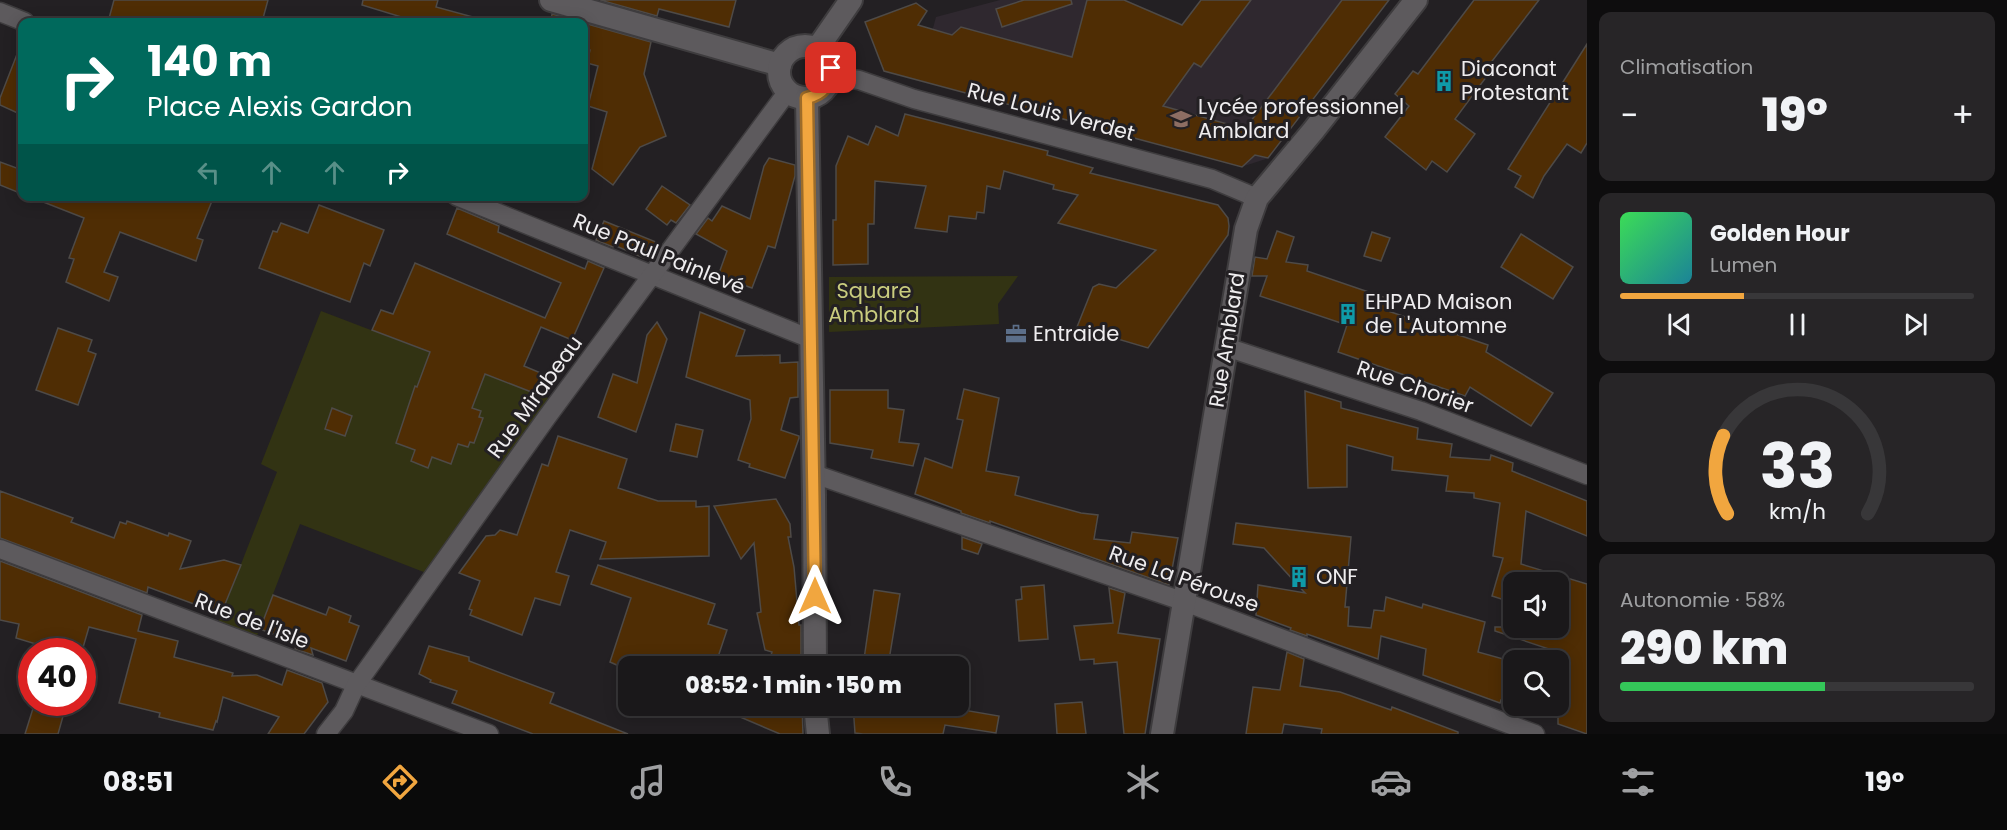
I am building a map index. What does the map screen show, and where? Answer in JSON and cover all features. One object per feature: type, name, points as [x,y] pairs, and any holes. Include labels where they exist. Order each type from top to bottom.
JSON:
[{"type":"street","points":[[551,0],[780,65]]},
{"type":"street","points":[[817,49],[851,0]]},
{"type":"street","name":"Rue Amblard","points":[[1162,734],[1246,229],[1257,198],[1416,0]]},
{"type":"street","points":[[0,12],[18,19]]},
{"type":"street","points":[[808,46],[817,49],[828,60],[831,76],[823,91],[797,94],[782,84],[779,75],[784,57],[799,47],[808,46]]},
{"type":"street","name":"Rue Louis Verdet","points":[[831,76],[859,80],[914,99],[1212,179],[1257,198]]},
{"type":"street","points":[[797,94],[811,339],[815,656]]},
{"type":"street","name":"Rue Mirabeau","points":[[326,734],[344,711],[356,685],[651,276],[797,94]]},
{"type":"street","name":"Rue Paul Painlevé","points":[[468,201],[811,339]]},
{"type":"street","name":"Rue Chorier","points":[[1226,347],[1421,411],[1587,475]]},
{"type":"street","name":"Rue La Pérouse","points":[[814,474],[1185,602],[1517,731],[1535,734]]},
{"type":"street","name":"Rue de l'Isle","points":[[0,549],[489,734]]},
{"type":"street","points":[[817,716],[818,734]]},
{"type":"shaded area","name":"Lycée professionnel Amblard","points":[[1000,0],[1123,0],[1182,25],[1201,0],[1389,0],[1269,158],[1241,167],[919,80],[936,17]]},
{"type":"green space","name":"Square Amblard","points":[[1018,276],[998,304],[999,324],[829,332],[829,277]]},
{"type":"green space","points":[[321,311],[559,402],[434,576],[300,524],[253,646],[215,631],[277,472],[261,464]]},
{"type":"building","points":[[114,0],[268,0],[263,18],[109,18]]},
{"type":"building","points":[[363,0],[438,0],[436,7],[473,17],[405,18],[362,5]]},
{"type":"building","points":[[600,0],[736,0],[729,27],[659,9],[657,16]]},
{"type":"building","points":[[1024,0],[1071,0],[1072,4],[1002,27],[996,9]]},
{"type":"building","name":"Lycée professionnel Amblard","points":[[1087,0],[1124,0],[1182,25],[1201,0],[1251,0],[1201,67],[1194,63],[1163,106],[1245,129],[1342,0],[1389,0],[1268,158],[1255,155],[1242,167],[884,71],[865,22],[916,3],[927,11],[918,25],[952,35],[961,27],[1072,57]]},
{"type":"building","name":"Diaconat Protestant","points":[[1474,0],[1539,0],[1489,65],[1493,68],[1455,119],[1475,134],[1447,172],[1432,161],[1426,170],[1385,137],[1409,106],[1395,94],[1413,71],[1418,74]]},
{"type":"building","points":[[552,14],[566,18],[552,18]]},
{"type":"building","points":[[588,24],[651,42],[644,74],[666,136],[640,147],[613,185],[592,169],[607,112],[588,106],[598,66],[588,63],[590,50],[588,49]]},
{"type":"building","points":[[1587,44],[1587,143],[1581,153],[1567,144],[1544,176],[1533,198],[1515,187],[1521,176],[1508,169]]},
{"type":"building","points":[[18,52],[18,113],[0,105],[0,98]]},
{"type":"building","points":[[905,114],[1048,151],[1047,155],[1093,168],[1090,173],[1218,205],[1228,218],[1228,235],[1148,348],[1077,327],[1093,287],[1099,284],[1116,288],[1156,250],[1058,223],[1078,195],[1053,189],[1054,185],[1004,171],[1000,189],[987,186],[984,213],[977,212],[976,219],[949,216],[947,232],[915,228],[926,186],[875,181],[874,224],[868,224],[868,264],[833,265],[836,166],[848,136],[868,145],[876,126],[898,136]]},
{"type":"building","points":[[769,158],[795,165],[795,176],[775,248],[768,246],[752,288],[718,276],[727,251],[696,234],[708,218],[712,221],[722,206],[750,219],[764,166]]},
{"type":"building","points":[[0,162],[18,169],[18,192],[0,185]]},
{"type":"building","points":[[662,186],[690,205],[676,223],[671,220],[667,225],[646,209]]},
{"type":"building","points":[[41,201],[212,201],[197,238],[203,240],[196,261],[120,232],[104,272],[118,277],[109,301],[66,282],[74,259],[69,258],[84,218]]},
{"type":"building","points":[[319,205],[384,230],[370,266],[364,263],[350,302],[259,268],[273,231],[277,232],[281,223],[308,233]]},
{"type":"building","points":[[457,208],[499,226],[498,232],[585,269],[588,261],[604,268],[572,340],[541,327],[524,366],[548,376],[534,393],[485,374],[472,408],[481,411],[479,417],[483,418],[474,443],[470,442],[468,447],[458,444],[451,464],[432,457],[428,468],[411,461],[415,450],[396,443],[415,386],[417,387],[430,352],[372,330],[381,310],[393,314],[415,263],[545,318],[561,283],[447,234]]},
{"type":"building","points":[[604,221],[656,242],[644,258],[614,245],[613,247],[596,240]]},
{"type":"building","name":"EHPAD Maison de L'Automne","points":[[1277,231],[1294,237],[1286,262],[1308,265],[1307,271],[1392,300],[1388,311],[1488,345],[1486,352],[1553,393],[1531,426],[1470,387],[1465,396],[1338,352],[1347,325],[1260,296],[1267,276],[1252,276],[1255,257],[1267,259]]},
{"type":"building","points":[[1372,232],[1390,238],[1381,261],[1364,256]]},
{"type":"building","points":[[1521,234],[1573,267],[1553,299],[1501,267]]},
{"type":"building","points":[[700,312],[745,330],[736,356],[780,355],[780,363],[798,362],[798,397],[790,398],[781,430],[799,436],[799,438],[785,478],[749,467],[750,464],[738,460],[751,419],[750,400],[686,377]]},
{"type":"building","points":[[657,322],[667,339],[636,432],[598,417],[613,374],[637,383],[647,335]]},
{"type":"building","points":[[58,328],[92,340],[88,351],[96,354],[78,405],[36,390]]},
{"type":"building","points":[[964,389],[999,398],[986,471],[1019,477],[1015,495],[1081,513],[1098,515],[1094,539],[1130,543],[1132,532],[1178,538],[1169,585],[990,521],[990,523],[961,513],[961,511],[915,494],[925,458],[952,468],[963,420],[957,419]]},
{"type":"building","points":[[830,390],[888,390],[888,408],[904,410],[899,442],[919,444],[913,466],[871,458],[873,450],[830,443]]},
{"type":"building","points":[[1305,391],[1341,402],[1341,408],[1418,428],[1417,439],[1452,444],[1450,457],[1490,460],[1491,455],[1513,463],[1512,471],[1587,501],[1587,536],[1526,511],[1521,564],[1547,572],[1503,572],[1503,600],[1492,596],[1503,558],[1493,556],[1500,503],[1474,498],[1474,493],[1446,491],[1448,476],[1392,470],[1393,457],[1347,445],[1347,487],[1308,488]]},
{"type":"building","points":[[332,408],[352,416],[345,436],[325,429]]},
{"type":"building","points":[[676,424],[703,430],[697,457],[670,451]]},
{"type":"building","points":[[558,436],[627,459],[618,488],[658,501],[696,501],[696,507],[709,506],[709,556],[600,559],[606,542],[570,530],[556,572],[569,576],[560,605],[535,598],[522,635],[470,615],[472,610],[469,609],[480,581],[459,573],[486,536],[495,535],[500,530],[517,535],[542,464],[548,466]]},
{"type":"building","points":[[0,491],[73,518],[71,522],[114,538],[120,522],[126,524],[127,521],[168,536],[169,533],[191,541],[180,569],[224,560],[241,565],[221,614],[148,587],[147,593],[0,538]]},
{"type":"building","points":[[776,499],[790,524],[791,537],[788,537],[794,567],[799,625],[801,625],[801,656],[771,656],[772,652],[765,650],[757,613],[761,612],[754,543],[741,559],[714,506]]},
{"type":"building","points":[[1236,523],[1351,537],[1345,607],[1349,607],[1348,626],[1371,628],[1374,610],[1384,611],[1386,597],[1422,608],[1423,604],[1485,622],[1478,652],[1503,659],[1503,701],[1500,703],[1423,675],[1426,649],[1381,636],[1378,659],[1290,630],[1291,628],[1256,615],[1258,585],[1305,593],[1264,548],[1233,544]]},
{"type":"building","points":[[962,537],[982,544],[978,554],[962,549]]},
{"type":"building","points":[[0,561],[142,615],[138,631],[178,641],[174,657],[233,673],[232,676],[257,675],[282,685],[287,670],[322,683],[328,702],[304,734],[268,734],[279,717],[223,697],[213,730],[159,717],[160,713],[119,703],[136,639],[89,627],[86,638],[18,639],[16,638],[19,624],[0,620]]},
{"type":"building","points":[[598,565],[715,604],[708,624],[727,630],[718,656],[618,656],[618,666],[610,662],[631,598],[591,584]]},
{"type":"building","points":[[1569,579],[1587,584],[1587,734],[1558,724],[1558,716],[1569,716],[1569,650],[1552,650],[1516,638],[1569,638]]},
{"type":"building","points":[[1044,585],[1048,639],[1019,641],[1016,600],[1022,599],[1021,587]]},
{"type":"building","points":[[1109,588],[1125,593],[1118,633],[1160,639],[1145,734],[1124,734],[1117,662],[1094,664],[1094,659],[1080,660],[1074,626],[1113,623]]},
{"type":"building","points":[[874,590],[900,594],[890,656],[864,656]]},
{"type":"building","points":[[273,595],[326,615],[329,607],[351,616],[349,622],[359,626],[346,661],[311,648],[313,655],[295,649],[297,643],[260,629]]},
{"type":"building","points":[[1495,627],[1503,627],[1503,634],[1495,631]]},
{"type":"building","points":[[429,646],[469,657],[469,661],[554,693],[550,703],[628,734],[533,734],[452,703],[457,691],[430,682],[431,680],[419,674]]},
{"type":"building","points":[[1287,652],[1304,659],[1300,686],[1340,692],[1391,710],[1392,707],[1458,732],[1458,734],[1321,734],[1322,729],[1284,724],[1282,734],[1246,734],[1253,687],[1280,690]]},
{"type":"building","points":[[1082,702],[1086,734],[1057,734],[1055,704]]},
{"type":"building","points":[[969,711],[999,716],[996,733],[945,725],[943,734],[855,733],[854,716],[969,716]]},
{"type":"building","points":[[31,716],[63,716],[58,734],[25,734]]},
{"type":"building","points":[[738,716],[802,716],[803,734],[780,734]]},
{"type":"place","name":"Diaconat Protestant","points":[[1444,81]]},
{"type":"place","name":"Lycée professionnel Amblard","points":[[1181,119]]},
{"type":"place","name":"EHPAD Maison de L'Automne","points":[[1348,314]]},
{"type":"place","name":"Entraide","points":[[1016,334]]},
{"type":"place","name":"ONF","points":[[1299,577]]},
{"type":"route","points":[[815,596],[807,98],[815,96],[828,85],[831,68]]}]
